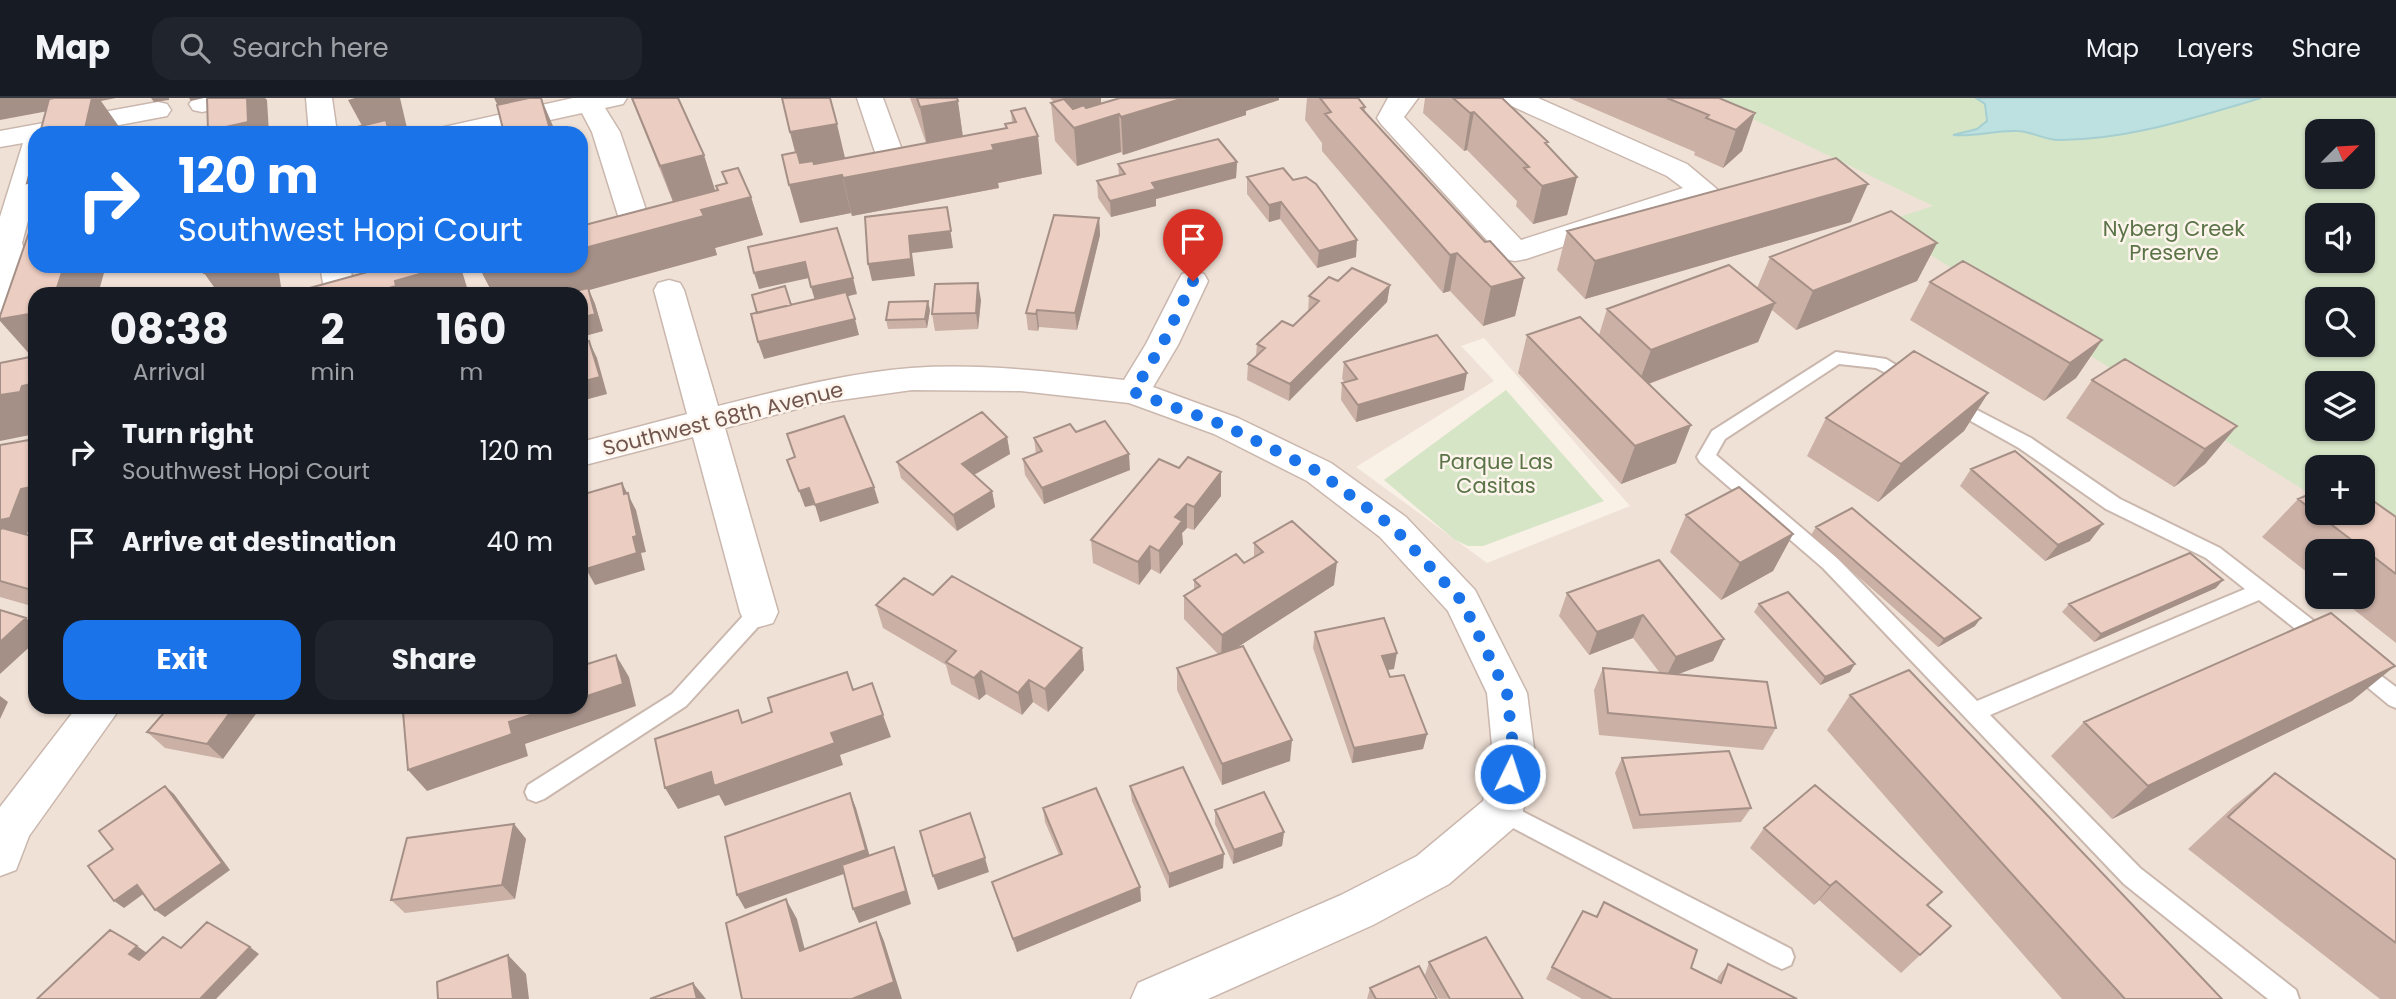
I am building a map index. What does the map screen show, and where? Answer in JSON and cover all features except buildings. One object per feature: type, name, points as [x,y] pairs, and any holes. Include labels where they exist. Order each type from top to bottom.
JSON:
[{"type":"street","points":[[202,104],[230,98]]},
{"type":"street","points":[[319,98],[322,126]]},
{"type":"street","points":[[870,98],[892,161]]},
{"type":"street","points":[[1405,98],[1396,105],[1390,118],[1515,251],[1704,190],[1677,170],[1516,98]]},
{"type":"street","points":[[484,126],[596,100],[637,225]]},
{"type":"street","points":[[75,126],[158,110]]},
{"type":"street","points":[[0,139],[28,135]]},
{"type":"street","points":[[0,305],[15,253],[7,243],[28,170]]},
{"type":"street","points":[[1133,392],[1162,345],[1193,281]]},
{"type":"street","points":[[669,290],[759,612]]},
{"type":"street","name":"Southwest 68th Avenue","points":[[588,452],[819,392],[912,379],[1021,380],[1133,392],[1226,426],[1319,472],[1393,527],[1462,601],[1507,693],[1514,756],[1502,811]]},
{"type":"street","points":[[4,836],[96,714]]},
{"type":"street","points":[[1155,999],[1357,911],[1433,870],[1502,811]]},
{"type":"lane","points":[[2287,999],[2132,876],[1972,713],[1830,562],[1706,457],[1718,435],[1836,358],[1880,363],[2025,443],[2113,504],[2213,553],[2396,699]]},
{"type":"lane","points":[[1972,713],[2262,590]]},
{"type":"lane","points":[[536,792],[679,700],[759,612]]},
{"type":"lane","points":[[1502,811],[1782,957]]},
{"type":"shaded area","points":[[13,98],[1709,98],[1935,206],[1881,223],[2305,486],[2305,525],[2340,525],[2367,539],[2305,539],[2305,609],[2375,609],[2375,543],[2396,554],[2396,999],[0,999],[0,101]],"holes":[[[1484,338],[1630,506],[1487,563],[1356,467],[1494,381],[1461,346]]]},
{"type":"green space","name":"Nyberg Creek Preserve","points":[[1709,98],[2396,98],[2396,554],[2372,525],[2375,525],[2375,455],[2305,455],[2305,491],[1880,223],[1933,206]]},
{"type":"green space","name":"Parque Las Casitas","points":[[1506,390],[1604,501],[1483,546],[1468,546],[1455,540],[1384,480]]},
{"type":"water","points":[[1976,98],[2261,98],[2187,120],[2111,136],[2059,140],[2017,131],[1953,135],[1977,129],[1987,121],[1985,104]]},
{"type":"route","points":[[1193,281],[1162,345],[1133,392],[1226,426],[1319,472],[1393,527],[1462,601],[1507,693],[1514,756],[1510,774]]}]
